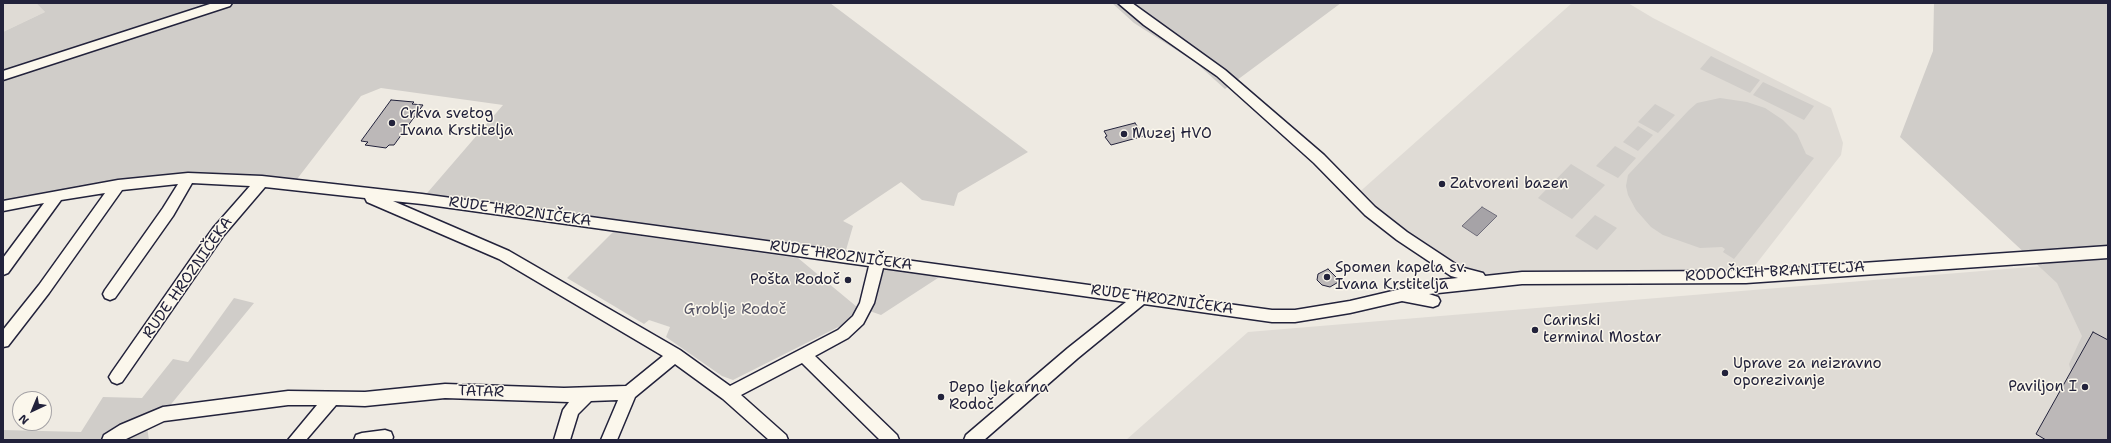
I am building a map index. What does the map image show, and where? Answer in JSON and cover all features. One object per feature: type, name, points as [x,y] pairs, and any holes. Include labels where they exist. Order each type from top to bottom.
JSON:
[{"type":"street","points":[[3,76],[226,3]]},
{"type":"street","points":[[1124,3],[1148,22],[1221,73],[1319,159],[1370,211],[1422,250],[1456,272],[1473,276],[1516,279]]},
{"type":"street","points":[[110,294],[168,212],[188,178]]},
{"type":"street","name":"RUDE HROZNIČEKA","points":[[3,206],[118,185],[188,178],[262,181],[470,205],[1272,316],[1295,316],[1350,307],[1418,290]]},
{"type":"street","name":"RUDE HROZNIČEKA","points":[[117,377],[215,237],[262,181]]},
{"type":"street","points":[[3,342],[44,289],[118,185]]},
{"type":"street","points":[[360,193],[504,255],[675,355],[729,394],[780,440]]},
{"type":"street","points":[[3,269],[57,195]]},
{"type":"street","points":[[1422,250],[1446,285],[1452,278],[1446,266]]},
{"type":"street","name":"RODOČKIH BRANITELJA","points":[[1418,290],[1446,285],[1516,279],[1746,277],[2108,252]]},
{"type":"street","points":[[729,394],[843,334],[858,320],[867,304],[877,261]]},
{"type":"street","points":[[1389,297],[1409,296],[1433,301]]},
{"type":"street","points":[[972,440],[1073,353],[1143,297]]},
{"type":"street","points":[[803,354],[891,440]]},
{"type":"street","points":[[609,440],[629,393],[675,355]]},
{"type":"street","name":"TATAR","points":[[110,440],[126,430],[163,414],[288,398],[365,399],[445,391],[557,394],[629,393]]},
{"type":"street","points":[[562,440],[571,410],[589,393]]},
{"type":"street","points":[[296,440],[333,398]]},
{"type":"street","points":[[362,440],[385,437]]},
{"type":"shaded area","points":[[3,3],[36,3],[45,12],[3,32]]},
{"type":"shaded area","points":[[1572,3],[1628,3],[1653,18],[1831,108],[1843,143],[1841,155],[1746,277],[1516,279],[1464,275],[1355,196]]},
{"type":"shaded area","points":[[1482,207],[1497,216],[1477,236],[1462,226]]},
{"type":"shaded area","points":[[2090,262],[2108,440],[1126,440],[1248,332]]},
{"type":"green space","points":[[36,3],[830,3],[1028,152],[958,193],[954,206],[922,200],[901,182],[843,221],[853,226],[844,257],[422,199],[503,105],[381,88],[361,96],[294,183],[211,177],[3,206],[3,32],[45,12]]},
{"type":"green space","points":[[1112,3],[1341,3],[1225,89],[1195,62],[1134,23]]},
{"type":"green space","points":[[1934,3],[2108,3],[2108,440],[2081,408],[2069,364],[2082,336],[2057,283],[1900,137],[1933,51]]},
{"type":"green space","points":[[1711,56],[1760,80],[1750,93],[1700,69]]},
{"type":"green space","points":[[1763,82],[1814,106],[1804,120],[1753,95]]},
{"type":"green space","points":[[1720,98],[1747,102],[1765,108],[1783,120],[1797,134],[1806,154],[1814,158],[1734,259],[1723,252],[1725,249],[1722,247],[1700,248],[1663,235],[1651,227],[1636,210],[1628,195],[1626,186],[1628,175],[1689,110],[1697,103]]},
{"type":"green space","points":[[1655,104],[1675,115],[1658,133],[1638,122]]},
{"type":"green space","points":[[1638,126],[1653,135],[1638,151],[1623,142]]},
{"type":"green space","points":[[1615,146],[1636,158],[1618,178],[1596,166]]},
{"type":"green space","points":[[1571,164],[1605,185],[1572,219],[1538,198]]},
{"type":"green space","points":[[1595,215],[1617,228],[1597,250],[1575,236]]},
{"type":"green space","name":"Groblje Rodoč","points":[[613,232],[798,258],[857,307],[852,320],[733,380],[722,376],[666,337],[670,327],[649,320],[644,324],[567,278]]},
{"type":"green space","points":[[877,261],[941,276],[881,315],[864,309]]},
{"type":"green space","points":[[234,298],[254,303],[163,414],[146,421],[149,440],[3,440],[3,430],[81,432],[103,397],[142,398],[173,359],[188,362]]},
{"type":"building","name":"Crkva svetog Ivana Krstitelja","points":[[391,100],[414,102],[412,104],[423,105],[394,145],[389,145],[386,148],[365,145],[368,142],[361,141]]},
{"type":"building","name":"Muzej HVO","points":[[1135,123],[1144,136],[1111,145],[1105,137],[1107,136],[1104,131]]},
{"type":"building","name":"Spomen kapela sv. Ivana Krstitelja","points":[[1328,269],[1340,281],[1330,287],[1322,285],[1317,280],[1318,274]]},
{"type":"building","name":"Paviljon I","points":[[2093,332],[2108,340],[2108,440],[2046,440],[2036,434]]},
{"type":"place","name":"Crkva svetog Ivana Krstitelja","points":[[392,123]]},
{"type":"place","name":"Muzej HVO","points":[[1124,134]]},
{"type":"place","name":"Zatvoreni bazen","points":[[1442,184]]},
{"type":"place","name":"Spomen kapela sv. Ivana Krstitelja","points":[[1327,277]]},
{"type":"place","name":"Pošta Rodoč","points":[[848,280]]},
{"type":"place","name":"Carinski terminal Mostar","points":[[1535,330]]},
{"type":"place","name":"Uprave za neizravno oporezivanje","points":[[1725,373]]},
{"type":"place","name":"Paviljon I","points":[[2085,387]]},
{"type":"place","name":"Depo ljekarna Rodoč","points":[[941,397]]}]
